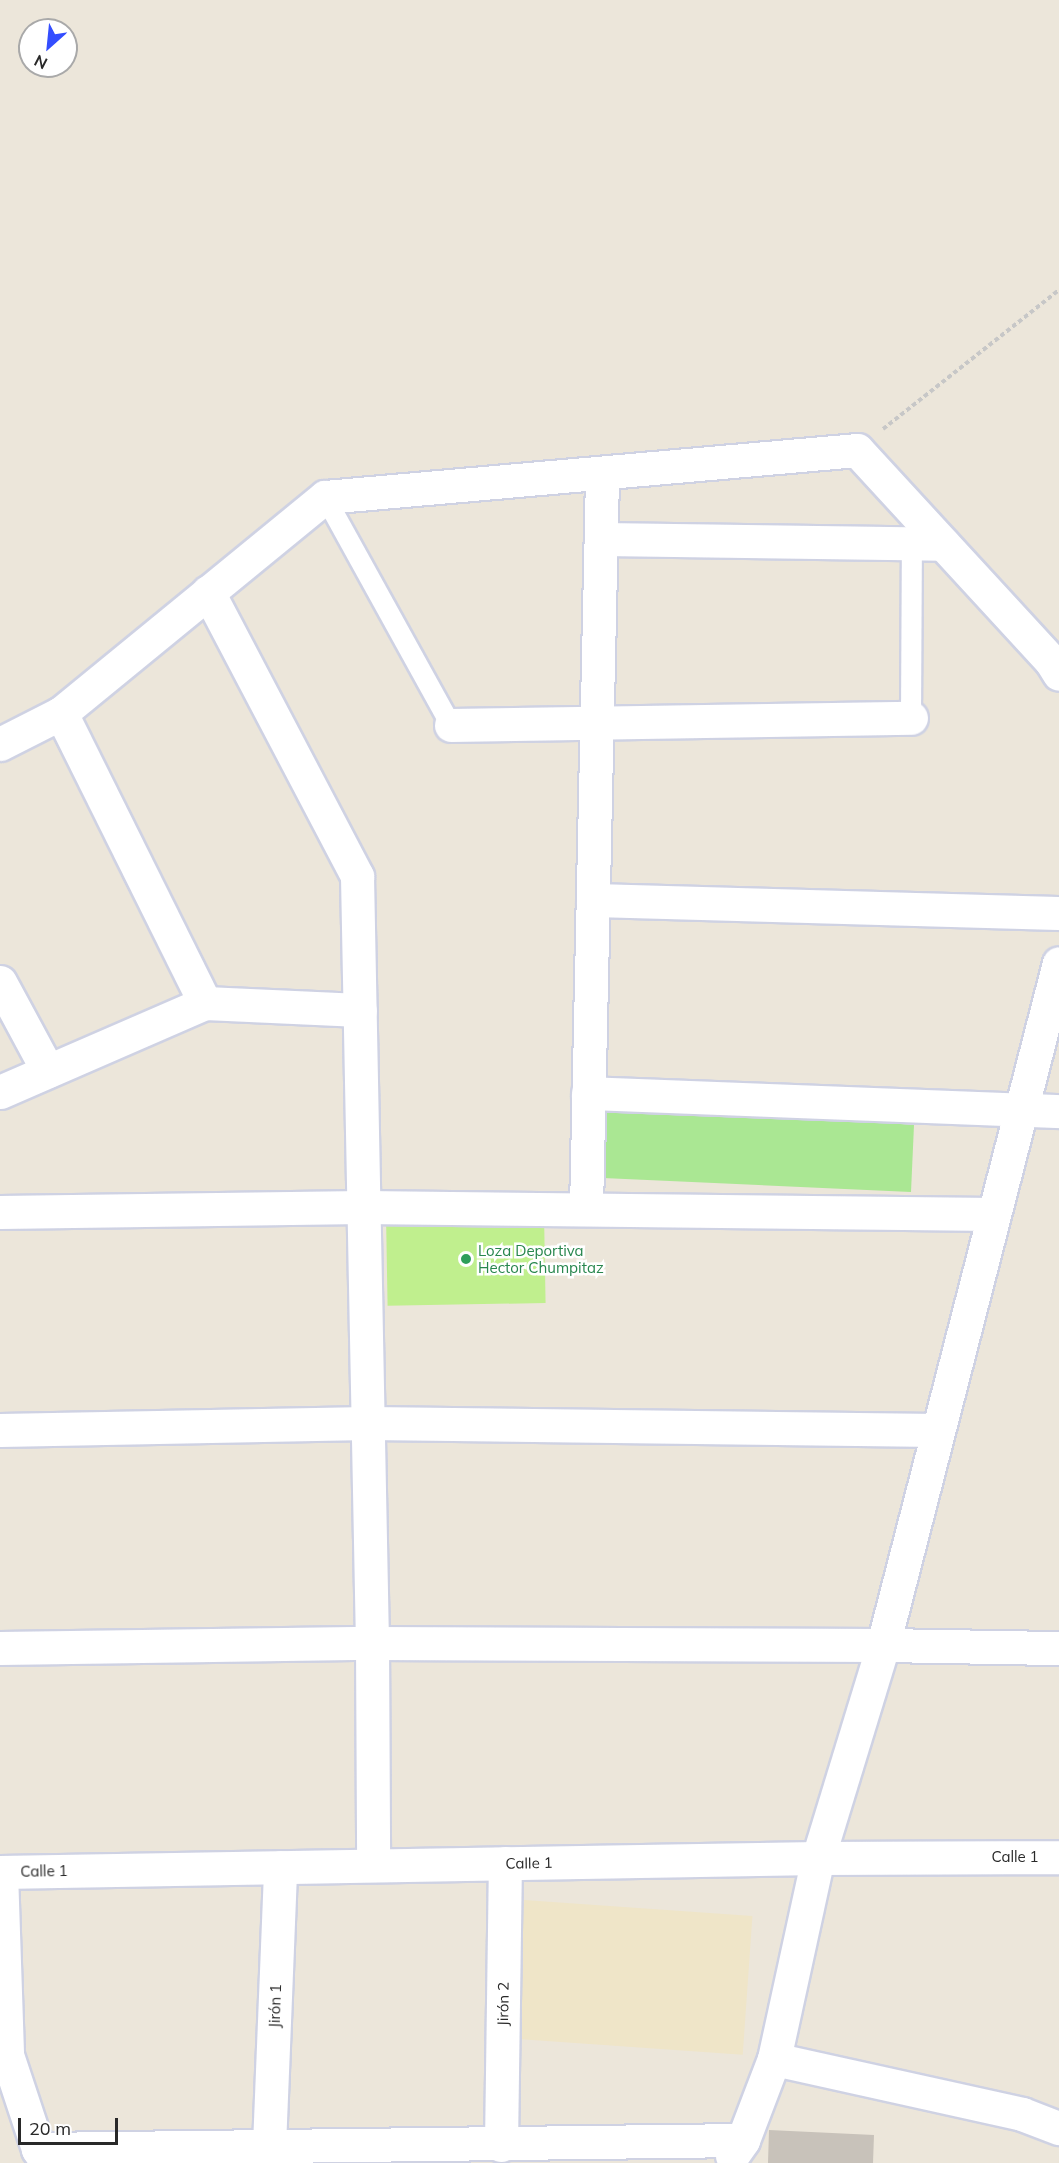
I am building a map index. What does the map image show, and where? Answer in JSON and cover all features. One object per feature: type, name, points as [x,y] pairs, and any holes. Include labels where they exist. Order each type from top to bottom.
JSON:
[{"type":"street","points":[[0,744],[61,713],[325,497],[857,450],[928,544],[1051,661],[1059,675]]},
{"type":"street","points":[[586,1209],[602,473]]},
{"type":"street","points":[[601,539],[928,544]]},
{"type":"street","points":[[208,592],[357,876],[372,1643],[373,1865]]},
{"type":"street","points":[[61,713],[205,1004]]},
{"type":"street","points":[[451,725],[911,718]]},
{"type":"street","points":[[593,900],[1059,913]]},
{"type":"street","points":[[1,1872],[7,2055],[42,2156],[269,2146],[501,2145],[735,2151],[774,2059],[818,1858],[883,1645],[1059,963]]},
{"type":"street","points":[[0,982],[48,1071]]},
{"type":"street","points":[[0,1092],[205,1004],[360,1010]]},
{"type":"street","points":[[588,1093],[1021,1112],[1059,1111]]},
{"type":"street","points":[[0,1212],[363,1207],[994,1214]]},
{"type":"street","points":[[0,1430],[368,1422],[938,1430]]},
{"type":"street","points":[[0,1648],[372,1643],[1059,1648]]},
{"type":"street","name":"Calle 1","points":[[1,1872],[818,1858],[1059,1857]]},
{"type":"street","name":"Jirón 2","points":[[501,2145],[505,1863]]},
{"type":"street","name":"Jirón 1","points":[[269,2146],[280,1867]]},
{"type":"street","points":[[774,2059],[1022,2114],[1059,2128]]},
{"type":"lane","points":[[325,497],[451,725]]},
{"type":"lane","points":[[911,718],[928,544]]},
{"type":"path","points":[[857,450],[1059,290]]},
{"type":"shaded area","points":[[524,1900],[752,1916],[743,2055],[514,2039]]},
{"type":"green space","points":[[601,1101],[914,1125],[911,1192],[603,1178]]},
{"type":"green space","name":"Loza Deportiva Hector Chumpitaz","points":[[544,1213],[546,1303],[388,1306],[386,1216]]},
{"type":"building","points":[[769,2130],[874,2135],[873,2163],[768,2163]]},
{"type":"place","name":"Loza Deportiva Hector Chumpitaz","points":[[466,1259]]}]
